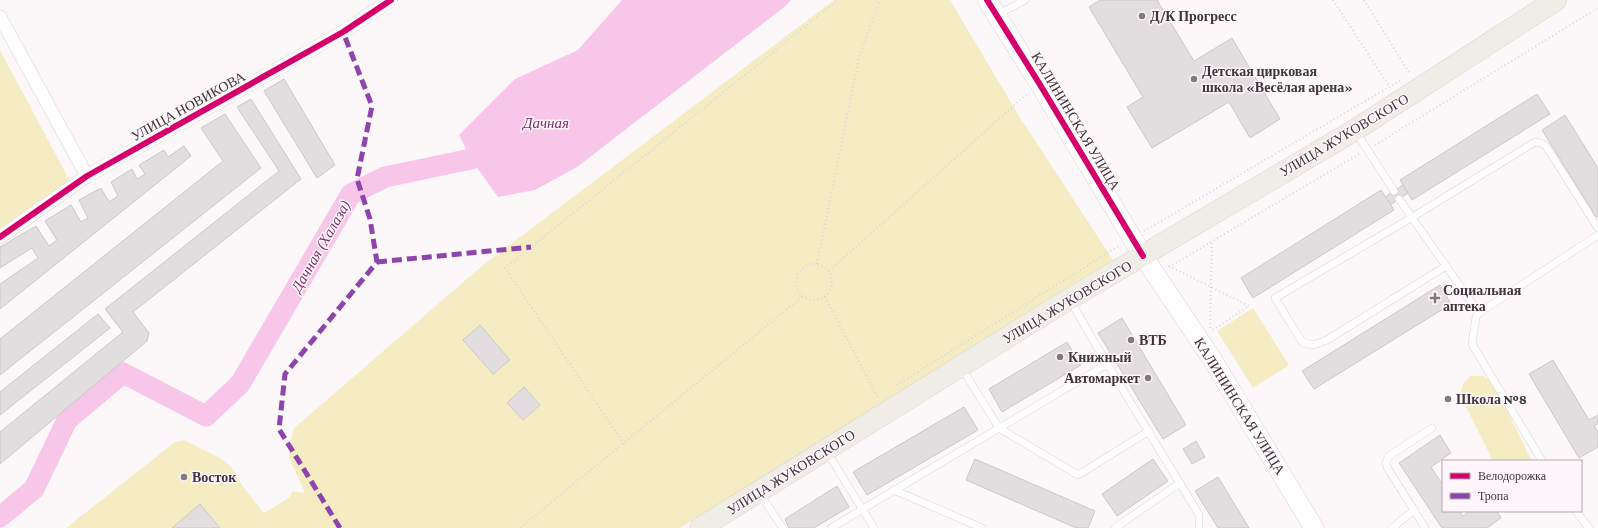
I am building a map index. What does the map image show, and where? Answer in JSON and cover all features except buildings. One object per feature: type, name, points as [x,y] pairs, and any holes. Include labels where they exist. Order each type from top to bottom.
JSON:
[{"type":"main road","name":"УЛИЦА ЖУКОВСКОГО","points":[[700,528],[1069,299],[1354,130],[1556,0]]},
{"type":"main road","name":"КАЛИНИНСКАЯ УЛИЦА","points":[[992,8],[1133,237],[1143,256],[1162,270],[1212,359],[1314,528]]},
{"type":"street","name":"УЛИЦА НОВИКОВА","points":[[0,237],[87,176],[343,32],[390,0]]},
{"type":"street","points":[[0,18],[87,176]]},
{"type":"lane","points":[[992,8],[1025,0]]},
{"type":"lane","points":[[1354,130],[1394,191]]},
{"type":"lane","points":[[1446,266],[1327,340],[1313,345],[1302,342],[1274,298],[1411,218],[1535,142],[1546,146],[1598,228]]},
{"type":"lane","points":[[1399,199],[1479,313]]},
{"type":"lane","points":[[1541,460],[1472,344],[1476,317],[1479,313],[1598,235]]},
{"type":"lane","points":[[1069,299],[1199,515],[1199,528]]},
{"type":"lane","points":[[831,528],[1107,364]]},
{"type":"lane","points":[[961,367],[999,428],[1078,475],[1149,431]]},
{"type":"lane","points":[[1425,528],[1388,469],[1386,463],[1389,456],[1432,428]]},
{"type":"lane","points":[[826,450],[874,528]]},
{"type":"lane","points":[[1115,528],[1180,483]]},
{"type":"lane","points":[[894,490],[982,528]]},
{"type":"lane","points":[[758,492],[783,528]]},
{"type":"lane","points":[[1392,528],[1414,510]]},
{"type":"lane","points":[[1577,512],[1589,528]]},
{"type":"path","points":[[624,444],[505,268],[838,0]]},
{"type":"path","points":[[817,264],[859,57],[880,0]]},
{"type":"path","points":[[1333,0],[1389,86]]},
{"type":"path","points":[[891,389],[1133,237],[1410,74],[1364,0]]},
{"type":"path","points":[[1162,270],[1212,242],[1367,149],[1598,8]]},
{"type":"path","points":[[829,271],[1039,83]]},
{"type":"path","points":[[1162,270],[1210,287],[1249,306],[1210,331],[1210,287],[1212,242]]},
{"type":"path","points":[[817,264],[822,265],[829,271],[832,282],[829,293],[825,297],[814,300],[803,296],[797,286],[798,275],[806,266],[817,264]]},
{"type":"path","points":[[520,528],[803,296]]},
{"type":"path","points":[[825,297],[878,397],[888,412]]},
{"type":"shaded area","points":[[834,0],[950,0],[1019,116],[1113,260],[680,528],[66,528],[175,442],[184,440],[220,458],[230,466],[244,488],[264,513],[290,497],[292,491],[305,493],[289,457],[293,429],[483,265]]},
{"type":"shaded area","points":[[0,50],[72,185],[0,229]]},
{"type":"shaded area","points":[[1253,308],[1289,365],[1253,388],[1217,331]]},
{"type":"shaded area","points":[[1471,376],[1483,376],[1493,382],[1532,460],[1492,460],[1460,395],[1463,384]]},
{"type":"water","name":"Дачная","points":[[622,0],[791,0],[783,8],[577,167],[535,190],[498,197],[471,159],[459,135],[515,79],[578,50]]},
{"type":"waterway","name":"Дачная (Халаза)","points":[[0,517],[34,489],[67,420],[123,373],[206,416],[240,384],[351,194],[385,177],[471,159],[492,139]]},
{"type":"marked path","points":[[340,528],[279,429],[285,374],[377,262],[370,219],[357,179],[372,106],[343,32]]},
{"type":"marked path","points":[[377,262],[531,247]]},
{"type":"cycle path","points":[[0,237],[87,176],[343,32],[391,0]]},
{"type":"cycle path","points":[[987,0],[1039,83],[1143,256]]},
{"type":"place","name":"Д/К Прогресс","points":[[1142,16]]},
{"type":"place","name":"Детская цирковая школа «Весёлая арена»","points":[[1194,79]]},
{"type":"place","name":"Социальная аптека","points":[[1435,298]]},
{"type":"place","name":"ВТБ","points":[[1131,340]]},
{"type":"place","name":"Книжный","points":[[1060,357]]},
{"type":"place","name":"Автомаркет","points":[[1148,378]]},
{"type":"place","name":"Школа №8","points":[[1448,399]]},
{"type":"place","name":"Восток","points":[[184,477]]}]
